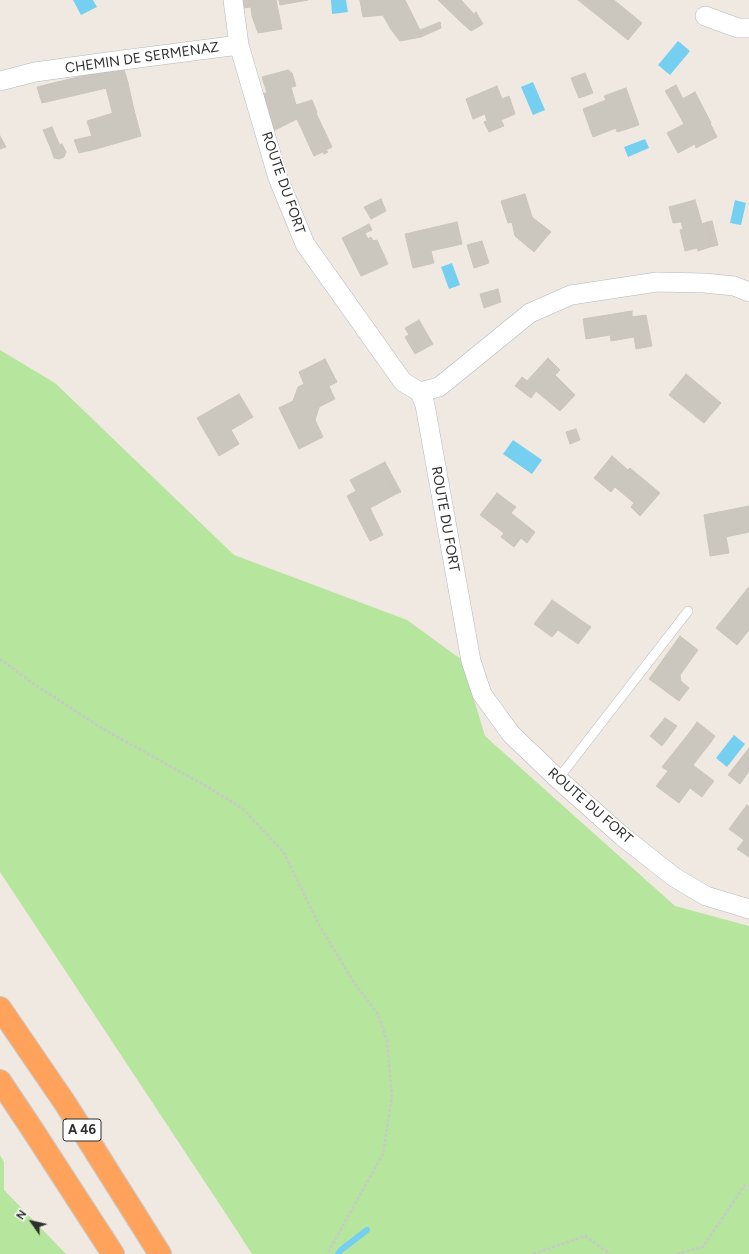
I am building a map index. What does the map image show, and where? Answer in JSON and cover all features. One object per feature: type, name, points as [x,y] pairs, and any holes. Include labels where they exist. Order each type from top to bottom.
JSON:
[{"type":"highway","name":"A 46","points":[[0,1008],[65,1104],[160,1254]]},
{"type":"highway","name":"A 46","points":[[0,1081],[113,1254]]},
{"type":"street","name":"CHEMIN DE SERMENAZ","points":[[0,81],[35,72],[239,45],[233,0]]},
{"type":"street","points":[[705,16],[738,28],[749,28]]},
{"type":"street","name":"ROUTE DU FORT","points":[[239,45],[278,178],[305,244],[403,382],[420,392],[425,405],[471,661],[482,694],[511,734],[558,779],[622,836],[674,877],[706,896],[749,909]]},
{"type":"street","points":[[420,392],[439,387],[530,313],[571,295],[657,282],[704,283],[734,286],[749,292]]},
{"type":"lane","points":[[558,779],[688,611]]},
{"type":"path","points":[[0,659],[34,684],[103,728],[206,786],[243,809],[284,853],[318,923],[355,984],[378,1014],[387,1041],[392,1096],[383,1154],[327,1254]]},
{"type":"path","points":[[677,1254],[703,1246],[745,1185],[749,1186]]},
{"type":"path","points":[[533,1254],[585,1236],[610,1254]]},
{"type":"green space","points":[[0,350],[55,383],[234,555],[407,620],[462,660],[485,736],[675,906],[749,926],[749,1254],[252,1254],[0,872]]},
{"type":"green space","points":[[0,1155],[4,1162],[4,1190],[66,1254],[0,1254]]},
{"type":"water","points":[[73,0],[93,0],[97,7],[81,15]]},
{"type":"water","points":[[331,0],[346,0],[348,12],[332,14]]},
{"type":"water","points":[[678,41],[690,51],[670,75],[658,65]]},
{"type":"water","points":[[533,82],[545,110],[533,115],[521,87]]},
{"type":"water","points":[[645,139],[649,148],[628,157],[624,147]]},
{"type":"water","points":[[735,200],[746,203],[741,225],[730,223]]},
{"type":"water","points":[[452,263],[460,285],[449,289],[441,267]]},
{"type":"water","points":[[513,440],[542,460],[532,474],[503,454]]},
{"type":"water","points":[[734,735],[745,744],[727,767],[716,758]]},
{"type":"building","points":[[242,0],[276,0],[282,29],[258,33],[252,16],[251,7],[243,8]]},
{"type":"building","points":[[279,0],[308,0],[280,5]]},
{"type":"building","points":[[360,0],[405,0],[420,30],[440,22],[441,28],[421,37],[400,41],[390,28],[383,15],[363,17]]},
{"type":"building","points":[[438,0],[461,0],[473,13],[462,23]]},
{"type":"building","points":[[578,0],[614,0],[642,23],[628,40]]},
{"type":"building","points":[[476,12],[483,24],[471,31],[462,23]]},
{"type":"building","points":[[123,66],[128,83],[42,103],[37,87]]},
{"type":"building","points":[[288,70],[292,73],[296,86],[267,93],[262,77]]},
{"type":"building","points":[[585,73],[593,93],[579,98],[571,78]]},
{"type":"building","points":[[128,83],[134,110],[113,115],[106,88]]},
{"type":"building","points":[[676,85],[683,99],[673,104],[665,91]]},
{"type":"building","points":[[497,86],[502,99],[509,96],[515,114],[501,120],[504,126],[489,132],[484,122],[487,121],[485,114],[473,119],[466,99]]},
{"type":"building","points":[[291,87],[296,105],[312,100],[317,112],[316,113],[332,147],[326,150],[328,152],[324,154],[323,152],[314,156],[297,119],[271,132],[262,94]]},
{"type":"building","points":[[626,88],[639,125],[627,129],[624,121],[614,123],[616,128],[593,137],[583,109],[606,100],[604,96]]},
{"type":"building","points":[[695,92],[717,137],[696,148],[695,144],[678,153],[667,133],[684,124],[673,104]]},
{"type":"building","points":[[134,110],[141,136],[96,149],[87,121],[113,113],[113,115]]},
{"type":"building","points":[[624,121],[627,129],[617,132],[614,123]]},
{"type":"building","points":[[52,127],[60,146],[51,149],[43,130]]},
{"type":"building","points":[[0,136],[6,147],[0,149]]},
{"type":"building","points":[[92,136],[96,149],[79,153],[74,140]]},
{"type":"building","points":[[62,144],[66,152],[64,157],[59,159],[54,158],[51,149]]},
{"type":"building","points":[[525,194],[532,217],[530,219],[549,234],[534,252],[515,236],[512,222],[508,223],[501,201]]},
{"type":"building","points":[[381,199],[386,211],[371,219],[364,207]]},
{"type":"building","points":[[695,200],[702,224],[707,222],[711,236],[708,237],[710,247],[698,251],[697,248],[685,251],[680,230],[683,229],[681,222],[673,223],[669,207]]},
{"type":"building","points":[[532,217],[551,232],[549,234],[530,219]]},
{"type":"building","points":[[712,221],[718,245],[710,247],[708,237],[711,236],[707,222]]},
{"type":"building","points":[[457,222],[462,244],[431,251],[434,263],[413,268],[405,234]]},
{"type":"building","points":[[369,224],[372,230],[365,233],[368,239],[371,237],[373,241],[377,240],[388,264],[366,274],[356,254],[351,256],[342,238]]},
{"type":"building","points":[[482,241],[489,263],[474,268],[467,245]]},
{"type":"building","points":[[356,254],[366,274],[361,276],[351,256]]},
{"type":"building","points":[[498,289],[501,302],[484,308],[480,294]]},
{"type":"building","points":[[632,311],[632,317],[646,315],[652,346],[636,349],[634,337],[611,341],[610,335],[586,339],[583,319]]},
{"type":"building","points":[[419,320],[433,344],[415,354],[405,337],[409,335],[405,328]]},
{"type":"building","points":[[548,358],[560,370],[555,375],[575,395],[560,411],[536,391],[531,398],[515,386],[522,377],[527,381]]},
{"type":"building","points":[[325,359],[337,382],[329,386],[331,391],[323,395],[315,420],[323,437],[299,449],[279,408],[293,401],[298,387],[304,384],[299,372]]},
{"type":"building","points":[[686,374],[721,403],[704,423],[669,395]]},
{"type":"building","points":[[331,391],[335,399],[319,407],[323,395]]},
{"type":"building","points":[[239,394],[253,417],[231,430],[239,444],[219,456],[197,418]]},
{"type":"building","points":[[576,429],[580,440],[570,444],[566,432]]},
{"type":"building","points":[[612,456],[628,470],[630,468],[660,493],[640,516],[631,507],[634,503],[615,487],[611,492],[594,478]]},
{"type":"building","points":[[385,462],[395,481],[390,483],[396,494],[370,508],[383,535],[370,541],[347,496],[356,491],[350,480]]},
{"type":"building","points":[[395,481],[401,492],[396,494],[390,483]]},
{"type":"building","points":[[497,493],[516,507],[511,513],[535,532],[527,543],[521,538],[514,547],[501,537],[504,533],[480,515]]},
{"type":"building","points":[[749,506],[749,532],[726,537],[729,553],[710,556],[704,515]]},
{"type":"building","points":[[748,588],[749,630],[737,645],[716,628]]},
{"type":"building","points":[[552,600],[591,627],[578,644],[558,630],[552,637],[534,624]]},
{"type":"building","points":[[680,636],[698,650],[680,675],[681,681],[689,688],[679,701],[649,679]]},
{"type":"building","points":[[665,718],[677,726],[662,746],[650,736]]},
{"type":"building","points":[[697,722],[715,736],[711,742],[693,728]]},
{"type":"building","points":[[693,728],[711,742],[693,765],[706,775],[699,784],[707,790],[702,797],[690,788],[679,803],[656,786],[668,771],[662,767]]},
{"type":"building","points":[[749,748],[749,771],[740,784],[728,775]]},
{"type":"building","points":[[706,775],[714,781],[707,790],[699,784]]},
{"type":"building","points":[[747,805],[749,807],[749,857],[737,849],[744,840],[729,829]]},
{"type":"waterway","points":[[338,1254],[367,1230]]}]
